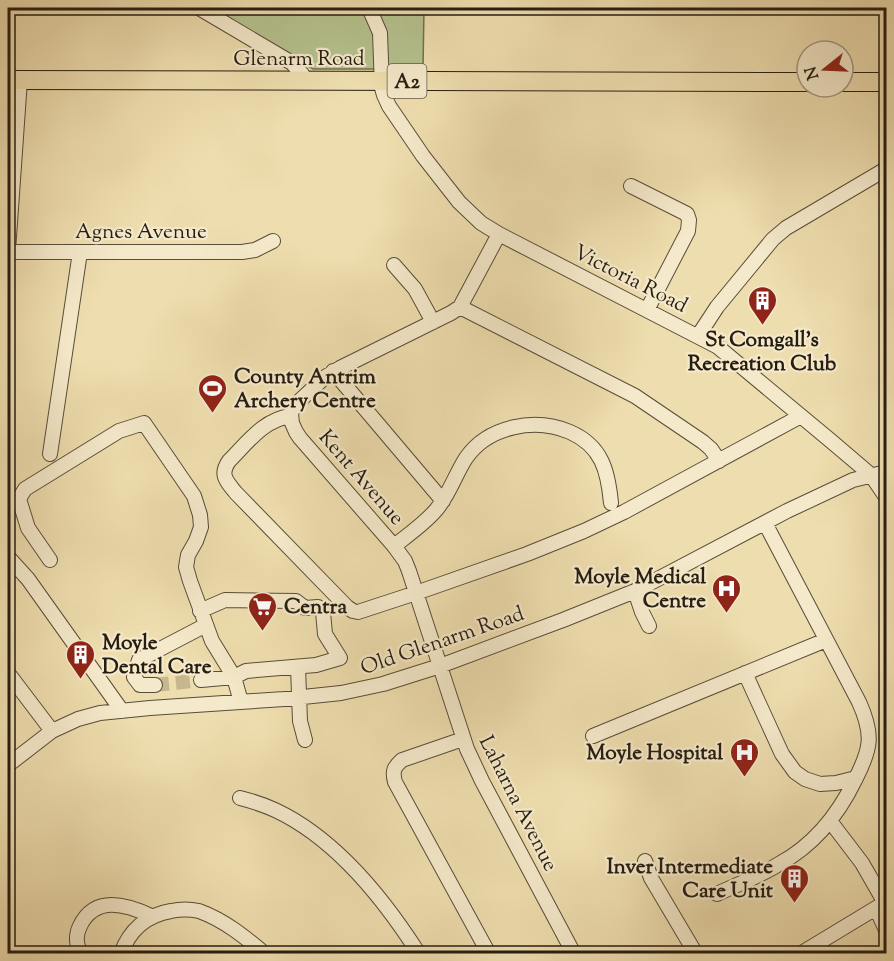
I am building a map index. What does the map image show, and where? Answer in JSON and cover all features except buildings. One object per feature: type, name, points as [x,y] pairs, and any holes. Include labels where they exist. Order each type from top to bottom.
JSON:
[{"type":"main road","name":"Glenarm Road","points":[[14,80],[795,82]]},
{"type":"main road","points":[[855,82],[886,82]]},
{"type":"street","points":[[199,8],[292,63],[306,81]]},
{"type":"street","name":"Victoria Road","points":[[369,8],[380,33],[382,81],[384,95],[389,106],[423,156],[459,202],[481,223],[718,347],[871,475],[886,497]]},
{"type":"street","points":[[8,251],[14,80]]},
{"type":"street","points":[[698,336],[717,307],[774,239],[786,228],[886,169]]},
{"type":"street","points":[[632,186],[687,214],[689,220],[688,231],[682,244],[647,310]]},
{"type":"street","points":[[499,234],[460,307],[333,371],[295,404],[291,416],[281,417],[269,423],[229,461],[224,471],[224,477],[236,493],[347,608],[358,612],[528,554],[584,531],[624,512],[801,416]]},
{"type":"street","name":"Agnes Avenue","points":[[8,251],[242,252],[255,250],[273,241]]},
{"type":"street","points":[[50,454],[80,252]]},
{"type":"street","points":[[394,265],[415,289],[433,322]]},
{"type":"street","points":[[460,307],[635,396],[703,442],[719,460]]},
{"type":"street","points":[[333,371],[443,501]]},
{"type":"street","name":"Kent Avenue","points":[[291,416],[296,432],[394,546],[407,565],[440,666]]},
{"type":"street","points":[[50,560],[28,528],[19,499],[25,489],[118,431],[144,423],[194,496],[201,527],[188,555],[186,567],[189,581],[212,641],[234,676],[241,702]]},
{"type":"street","points":[[394,546],[434,513],[467,457],[483,441],[506,429],[538,425],[554,427],[583,439],[594,449],[602,462],[609,483],[611,503]]},
{"type":"street","name":"Old Glenarm Road","points":[[8,765],[52,731],[78,719],[123,711],[300,698],[362,690],[440,666],[634,591],[853,480],[886,472]]},
{"type":"street","points":[[717,894],[781,863],[806,845],[830,821],[845,801],[864,763],[868,749],[868,728],[865,715],[765,523]]},
{"type":"street","points":[[8,557],[28,579],[123,711]]},
{"type":"street","points":[[634,591],[649,626]]},
{"type":"street","points":[[200,610],[225,600],[296,601],[305,608],[318,607],[323,612],[325,634],[340,657],[316,665],[246,671],[234,676],[201,680]]},
{"type":"street","points":[[155,684],[140,685],[134,677],[139,660],[206,625]]},
{"type":"street","points":[[594,736],[826,640]]},
{"type":"street","name":"Laharna Avenue","points":[[440,666],[463,740],[482,782],[574,954]]},
{"type":"street","points":[[298,667],[300,721],[305,740]]},
{"type":"street","points":[[8,673],[52,731]]},
{"type":"street","points":[[745,673],[782,754],[798,774],[820,784],[856,778]]},
{"type":"street","points":[[463,740],[402,760],[395,766],[393,774],[395,782],[489,954]]},
{"type":"street","points":[[240,798],[276,810],[333,849],[399,923],[419,954]]},
{"type":"street","points":[[830,821],[862,863],[883,904],[886,930]]},
{"type":"street","points":[[645,861],[651,878],[696,954]]},
{"type":"street","points":[[800,954],[883,904]]},
{"type":"street","points":[[81,954],[77,943],[78,931],[87,915],[95,909],[105,906],[127,906],[151,916]]},
{"type":"street","points":[[122,954],[124,945],[141,923],[163,912],[181,910],[200,912],[234,930],[265,954]]},
{"type":"green space","points":[[206,8],[424,8],[423,69],[313,69]]},
{"type":"tunnel","points":[[155,685],[201,680]]},
{"type":"place","name":"St Comgall's Recreation Club","points":[[762,326]]},
{"type":"place","name":"County Antrim Archery Centre","points":[[213,414]]},
{"type":"place","name":"Moyle Medical Centre","points":[[727,614]]},
{"type":"place","name":"Centra","points":[[263,632]]},
{"type":"place","name":"Moyle Dental Care","points":[[81,680]]},
{"type":"place","name":"Moyle Hospital","points":[[744,778]]},
{"type":"place","name":"Inver Intermediate Care Unit","points":[[794,904]]}]
